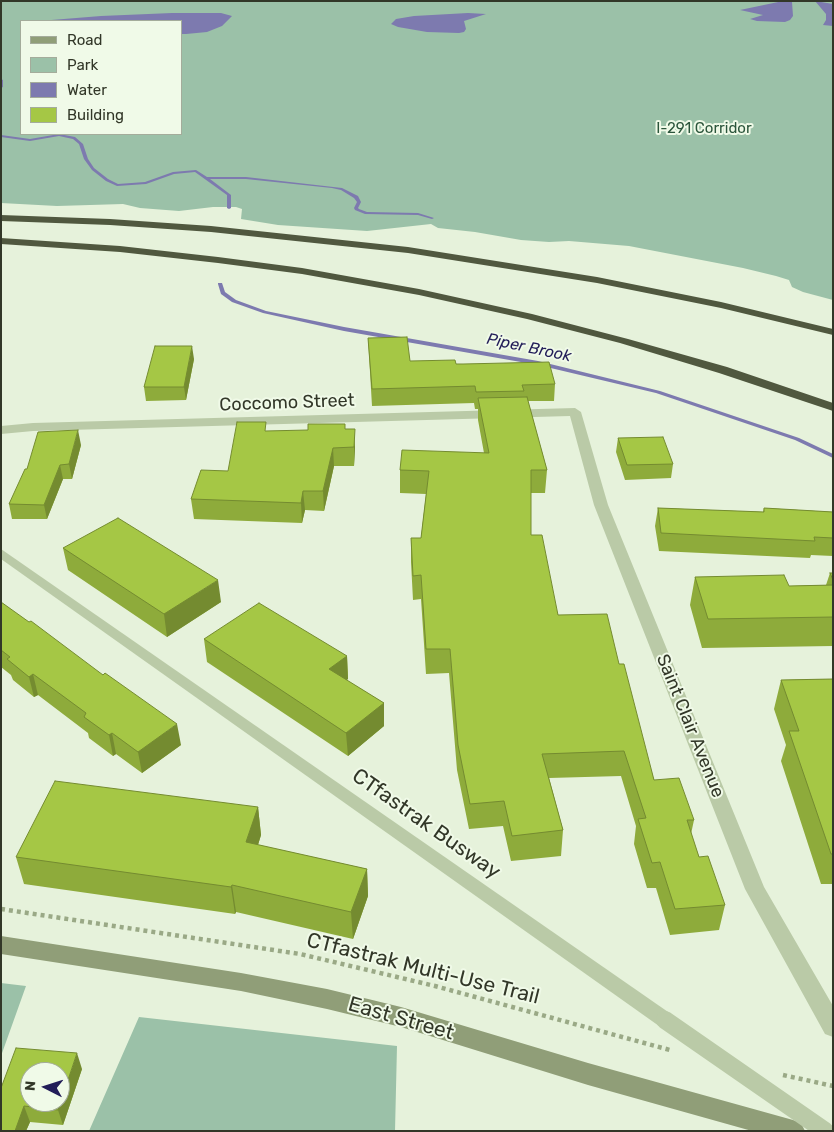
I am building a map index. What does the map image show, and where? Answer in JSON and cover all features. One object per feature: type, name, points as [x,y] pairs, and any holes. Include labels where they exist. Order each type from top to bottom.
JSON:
[{"type":"highway","points":[[1,218],[211,229],[408,250],[596,280],[721,305],[833,332]]},
{"type":"highway","points":[[1,240],[110,248],[218,260],[321,274],[419,292],[606,336],[724,370],[833,407]]},
{"type":"main road","name":"East Street","points":[[1,945],[241,982],[327,999],[401,1017],[588,1074],[793,1131]]},
{"type":"street","name":"Coccomo Street","points":[[1,430],[33,427],[574,412]]},
{"type":"street","name":"Saint Clair Avenue","points":[[574,412],[601,505],[755,889],[833,1027]]},
{"type":"lane","name":"CTfastrak Busway","points":[[1,553],[825,1131]]},
{"type":"path","name":"CTfastrak Multi-Use Trail","points":[[1,909],[300,954],[435,986],[650,1046],[679,1052]]},
{"type":"path","points":[[776,1074],[833,1086]]},
{"type":"green space","name":"I-291 Corridor","points":[[1,1],[833,1],[833,300],[803,292],[792,287],[789,280],[776,276],[629,246],[569,241],[521,240],[438,228],[431,224],[367,231],[278,225],[241,219],[242,209],[236,207],[213,207],[179,211],[140,208],[123,204],[57,206],[1,203]]},
{"type":"green space","points":[[1,983],[26,986],[1,1056]]},
{"type":"green space","points":[[139,1017],[397,1046],[395,1131],[89,1131]]},
{"type":"water","points":[[783,1],[792,2],[793,16],[785,22],[757,21],[750,19],[763,15],[740,10]]},
{"type":"water","points":[[815,1],[833,4],[833,26],[823,25],[826,20],[826,14]]},
{"type":"water","points":[[221,13],[232,16],[222,26],[207,32],[186,34],[182,34],[182,20],[51,20],[101,16]]},
{"type":"water","points":[[486,14],[464,21],[466,29],[464,32],[459,33],[427,32],[391,24],[396,19],[414,16]]},
{"type":"building","points":[[407,337],[410,361],[455,360],[456,364],[549,362],[555,384],[522,385],[524,391],[476,392],[475,386],[372,389],[368,338]]},
{"type":"building","points":[[155,346],[192,346],[184,387],[144,387]]},
{"type":"building","points":[[527,397],[547,470],[531,470],[531,535],[542,535],[558,615],[607,614],[619,664],[624,664],[654,780],[679,778],[694,820],[687,820],[699,857],[708,856],[725,905],[675,909],[660,862],[652,863],[638,819],[646,818],[624,751],[542,754],[563,830],[512,836],[504,801],[470,804],[458,745],[450,649],[426,649],[421,575],[413,576],[411,538],[421,538],[429,471],[400,470],[402,450],[489,453],[478,398]]},
{"type":"building","points":[[237,422],[266,422],[265,431],[308,430],[308,424],[345,424],[345,429],[355,429],[354,447],[333,448],[323,491],[303,491],[301,503],[191,499],[201,470],[228,471]]},
{"type":"building","points":[[78,430],[69,464],[60,465],[44,505],[9,504],[25,469],[27,469],[38,432]]},
{"type":"building","points":[[663,437],[673,464],[627,465],[618,438]]},
{"type":"building","points":[[658,508],[764,512],[764,508],[833,512],[833,538],[814,537],[815,541],[661,533]]},
{"type":"building","points":[[118,518],[218,580],[164,614],[63,548]]},
{"type":"building","points":[[784,575],[789,586],[833,585],[833,617],[708,619],[695,577]]},
{"type":"building","points":[[1,602],[29,622],[31,621],[103,675],[105,673],[177,724],[138,752],[112,733],[109,735],[84,717],[86,713],[33,674],[29,677],[7,659],[10,657],[1,650]]},
{"type":"building","points":[[259,603],[347,656],[329,669],[384,703],[346,733],[204,639]]},
{"type":"building","points":[[833,679],[833,854],[831,854],[789,731],[799,731],[781,680]]},
{"type":"building","points":[[55,781],[258,807],[246,842],[367,869],[351,912],[232,885],[231,887],[16,857]]},
{"type":"building","points":[[16,1048],[77,1053],[70,1074],[70,1062],[20,1062],[20,1112],[22,1112],[15,1131],[1,1131],[1,1088]]},
{"type":"waterway","name":"Piper Brook","points":[[1,80],[1,87]]},
{"type":"waterway","name":"Piper Brook","points":[[1,136],[30,140],[59,135],[74,138],[81,144],[86,159],[93,169],[117,185],[146,183],[173,173],[196,171],[206,178]]},
{"type":"waterway","points":[[206,178],[246,178],[332,187],[342,189],[356,197],[359,202],[357,210],[367,213],[418,214],[432,218]]},
{"type":"waterway","name":"Piper Brook","points":[[206,178],[229,195],[229,208]]},
{"type":"waterway","name":"Piper Brook","points":[[220,284],[223,293],[234,301],[265,312],[344,329],[538,363],[658,392],[797,439],[833,456]]}]
